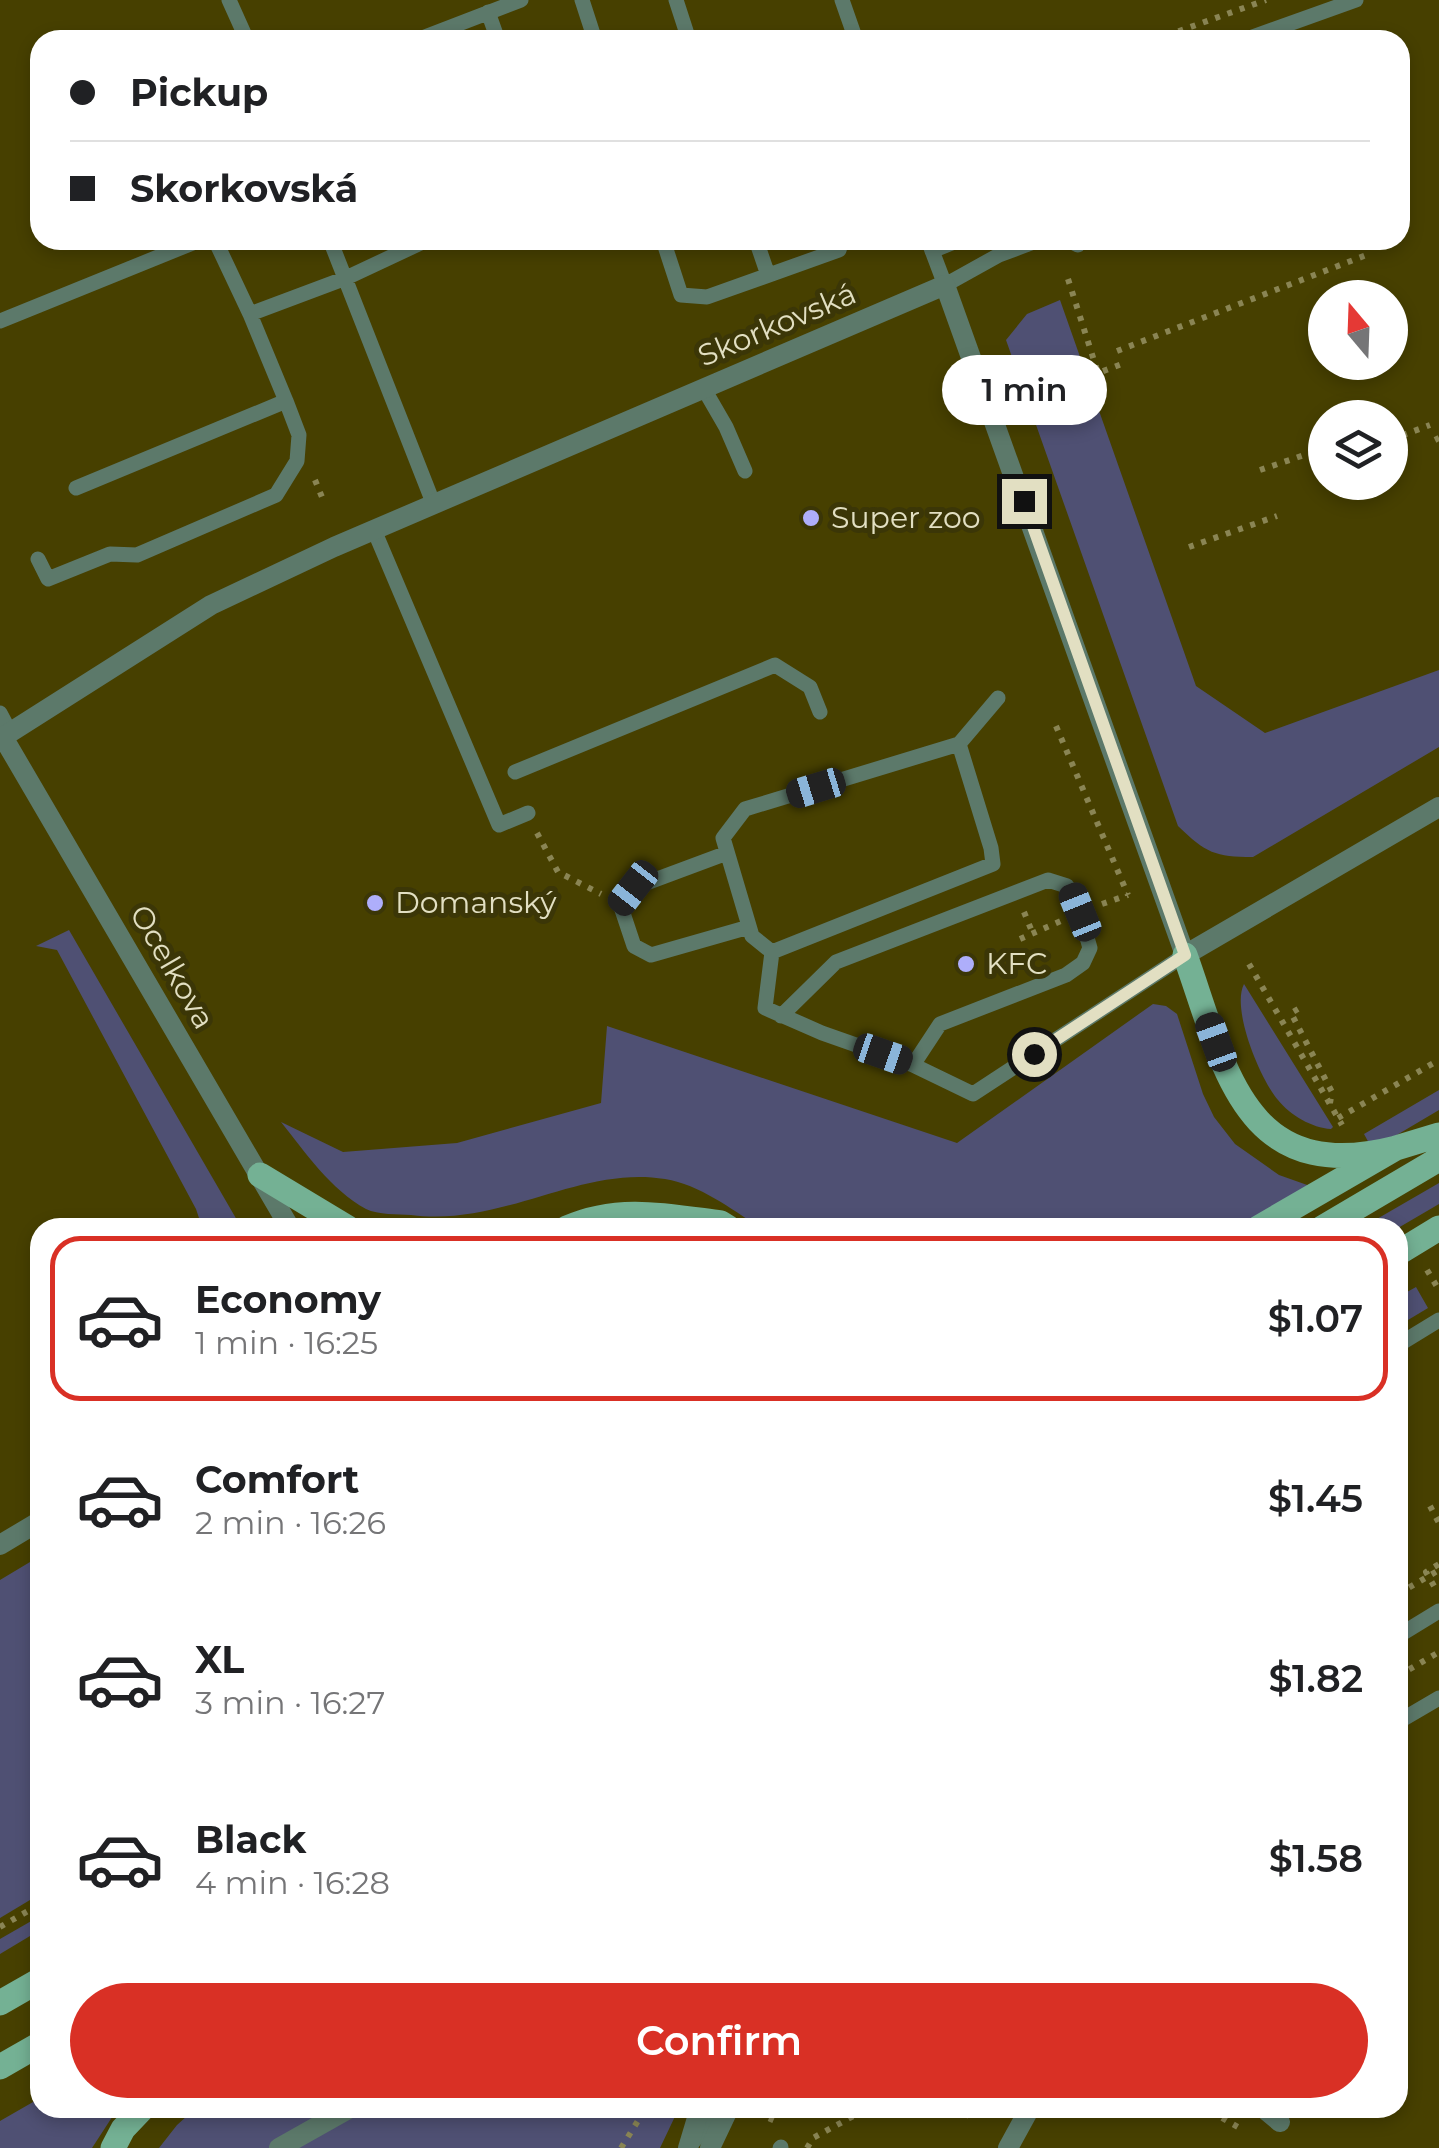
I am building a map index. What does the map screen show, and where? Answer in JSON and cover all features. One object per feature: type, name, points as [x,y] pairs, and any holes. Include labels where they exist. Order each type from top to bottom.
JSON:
[{"type":"main road","points":[[1185,955],[1227,1072],[1245,1104],[1267,1131],[1286,1144],[1327,1155],[1368,1155],[1439,1135]]},
{"type":"main road","points":[[1275,1218],[1396,1148]]},
{"type":"main road","points":[[1339,1218],[1439,1159]]},
{"type":"main road","points":[[260,1175],[331,1218]]},
{"type":"main road","points":[[593,1218],[624,1212],[656,1218]]},
{"type":"main road","points":[[1408,1247],[1439,1228]]},
{"type":"main road","points":[[0,2003],[30,1986]]},
{"type":"main road","points":[[0,2067],[30,2050]]},
{"type":"main road","points":[[113,2148],[134,2118]]},
{"type":"street","name":"Skorkovská","points":[[3,730],[210,605],[374,530],[944,285]]},
{"type":"street","points":[[944,285],[1185,955],[1439,808]]},
{"type":"street","name":"Ocelkova","points":[[3,730],[284,1218]]},
{"type":"street","points":[[0,1545],[30,1527]]},
{"type":"street","points":[[279,2148],[332,2118]]},
{"type":"street","points":[[688,2148],[697,2118]]},
{"type":"street","points":[[710,2148],[723,2118]]},
{"type":"street","points":[[1008,2148],[1024,2118]]},
{"type":"lane","points":[[229,0],[242,30]]},
{"type":"lane","points":[[442,30],[521,0]]},
{"type":"lane","points":[[582,0],[592,30]]},
{"type":"lane","points":[[676,0],[686,30]]},
{"type":"lane","points":[[842,0],[852,30]]},
{"type":"lane","points":[[1272,30],[1356,0]]},
{"type":"lane","points":[[488,12],[494,30]]},
{"type":"lane","points":[[0,321],[175,250]]},
{"type":"lane","points":[[38,559],[48,579],[110,554],[137,555],[276,495],[297,461],[299,434],[219,250]]},
{"type":"lane","points":[[334,250],[434,505]]},
{"type":"lane","points":[[250,314],[346,278],[406,250]]},
{"type":"lane","points":[[666,250],[681,295],[707,297],[838,250]]},
{"type":"lane","points":[[759,250],[768,275]]},
{"type":"lane","points":[[931,250],[944,285],[1012,250]]},
{"type":"lane","points":[[704,389],[745,471]]},
{"type":"lane","points":[[76,488],[286,400]]},
{"type":"lane","points":[[374,530],[499,824],[530,818]]},
{"type":"lane","points":[[515,772],[776,665],[810,687],[820,712]]},
{"type":"lane","points":[[772,952],[752,936],[723,838],[745,809],[959,744],[998,698]]},
{"type":"lane","points":[[772,952],[993,864],[992,848],[959,744]]},
{"type":"lane","points":[[727,853],[633,888],[620,904],[634,946],[651,955],[749,926]]},
{"type":"lane","points":[[780,1016],[836,962],[1048,880],[1066,886],[1087,936],[1088,957],[1076,970],[940,1024],[913,1065]]},
{"type":"lane","points":[[772,952],[766,1008],[913,1065],[973,1094],[1185,955]]},
{"type":"lane","points":[[1408,1339],[1439,1320]]},
{"type":"lane","points":[[1408,1630],[1439,1611]]},
{"type":"lane","points":[[1408,1716],[1439,1698]]},
{"type":"lane","points":[[688,2148],[711,2118]]},
{"type":"path","points":[[1182,30],[1266,0]]},
{"type":"path","points":[[1118,351],[1369,254]]},
{"type":"path","points":[[1068,279],[1098,373],[1122,364]]},
{"type":"path","points":[[1408,433],[1430,425]]},
{"type":"path","points":[[1260,470],[1308,454]]},
{"type":"path","points":[[1189,547],[1277,516]]},
{"type":"path","points":[[1056,726],[1131,894],[1086,910]]},
{"type":"path","points":[[530,818],[558,872],[620,904]]},
{"type":"path","points":[[1020,939],[1071,916]]},
{"type":"path","points":[[1250,964],[1330,1104],[1332,1092],[1290,1013],[1298,1009]]},
{"type":"path","points":[[1338,1118],[1439,1060]]},
{"type":"path","points":[[1430,1506],[1439,1524]]},
{"type":"path","points":[[1434,1586],[1426,1572],[1439,1567]]},
{"type":"path","points":[[1408,1587],[1439,1567]]},
{"type":"path","points":[[1408,1670],[1439,1652]]},
{"type":"path","points":[[0,1927],[30,1910]]},
{"type":"path","points":[[621,2148],[640,2118]]},
{"type":"path","points":[[807,2148],[812,2138],[849,2118]]},
{"type":"path","points":[[1222,2118],[1243,2130]]},
{"type":"shaded area","points":[[1060,300],[1196,686],[1265,733],[1439,670],[1439,747],[1253,857],[1212,852],[1178,826],[1006,340],[1027,314]]},
{"type":"shaded area","points":[[69,930],[236,1218],[199,1218],[57,950],[36,946]]},
{"type":"shaded area","points":[[1244,984],[1331,1129],[1295,1116],[1271,1090],[1244,1026]]},
{"type":"shaded area","points":[[1153,1004],[1166,1006],[1177,1014],[1203,1094],[1214,1117],[1235,1144],[1279,1175],[1310,1186],[1253,1218],[745,1218],[690,1186],[665,1179],[633,1177],[602,1180],[478,1212],[445,1216],[388,1214],[366,1209],[341,1192],[281,1122],[343,1152],[457,1143],[601,1103],[607,1026],[957,1143]]},
{"type":"shaded area","points":[[1439,1090],[1439,1110],[1390,1139],[1370,1145],[1364,1134]]},
{"type":"shaded area","points":[[1439,1183],[1439,1204],[1408,1222],[1408,1218],[1379,1218]]},
{"type":"shaded area","points":[[1416,1287],[1428,1308],[1408,1320],[1408,1291]]},
{"type":"shaded area","points":[[30,1562],[30,1900],[0,1918],[0,1580]]},
{"type":"shaded area","points":[[30,1922],[30,1936],[0,1954],[0,1939]]},
{"type":"shaded area","points":[[30,2104],[30,2118],[112,2118],[92,2148],[0,2148],[0,2121]]},
{"type":"shaded area","points":[[185,2118],[674,2118],[660,2148],[159,2148]]},
{"type":"place","name":"Super zoo","points":[[811,518]]},
{"type":"place","name":"Domanský","points":[[375,903]]},
{"type":"place","name":"KFC","points":[[966,964]]},
{"type":"route","points":[[1024,501],[1185,955],[1034,1054]]}]
